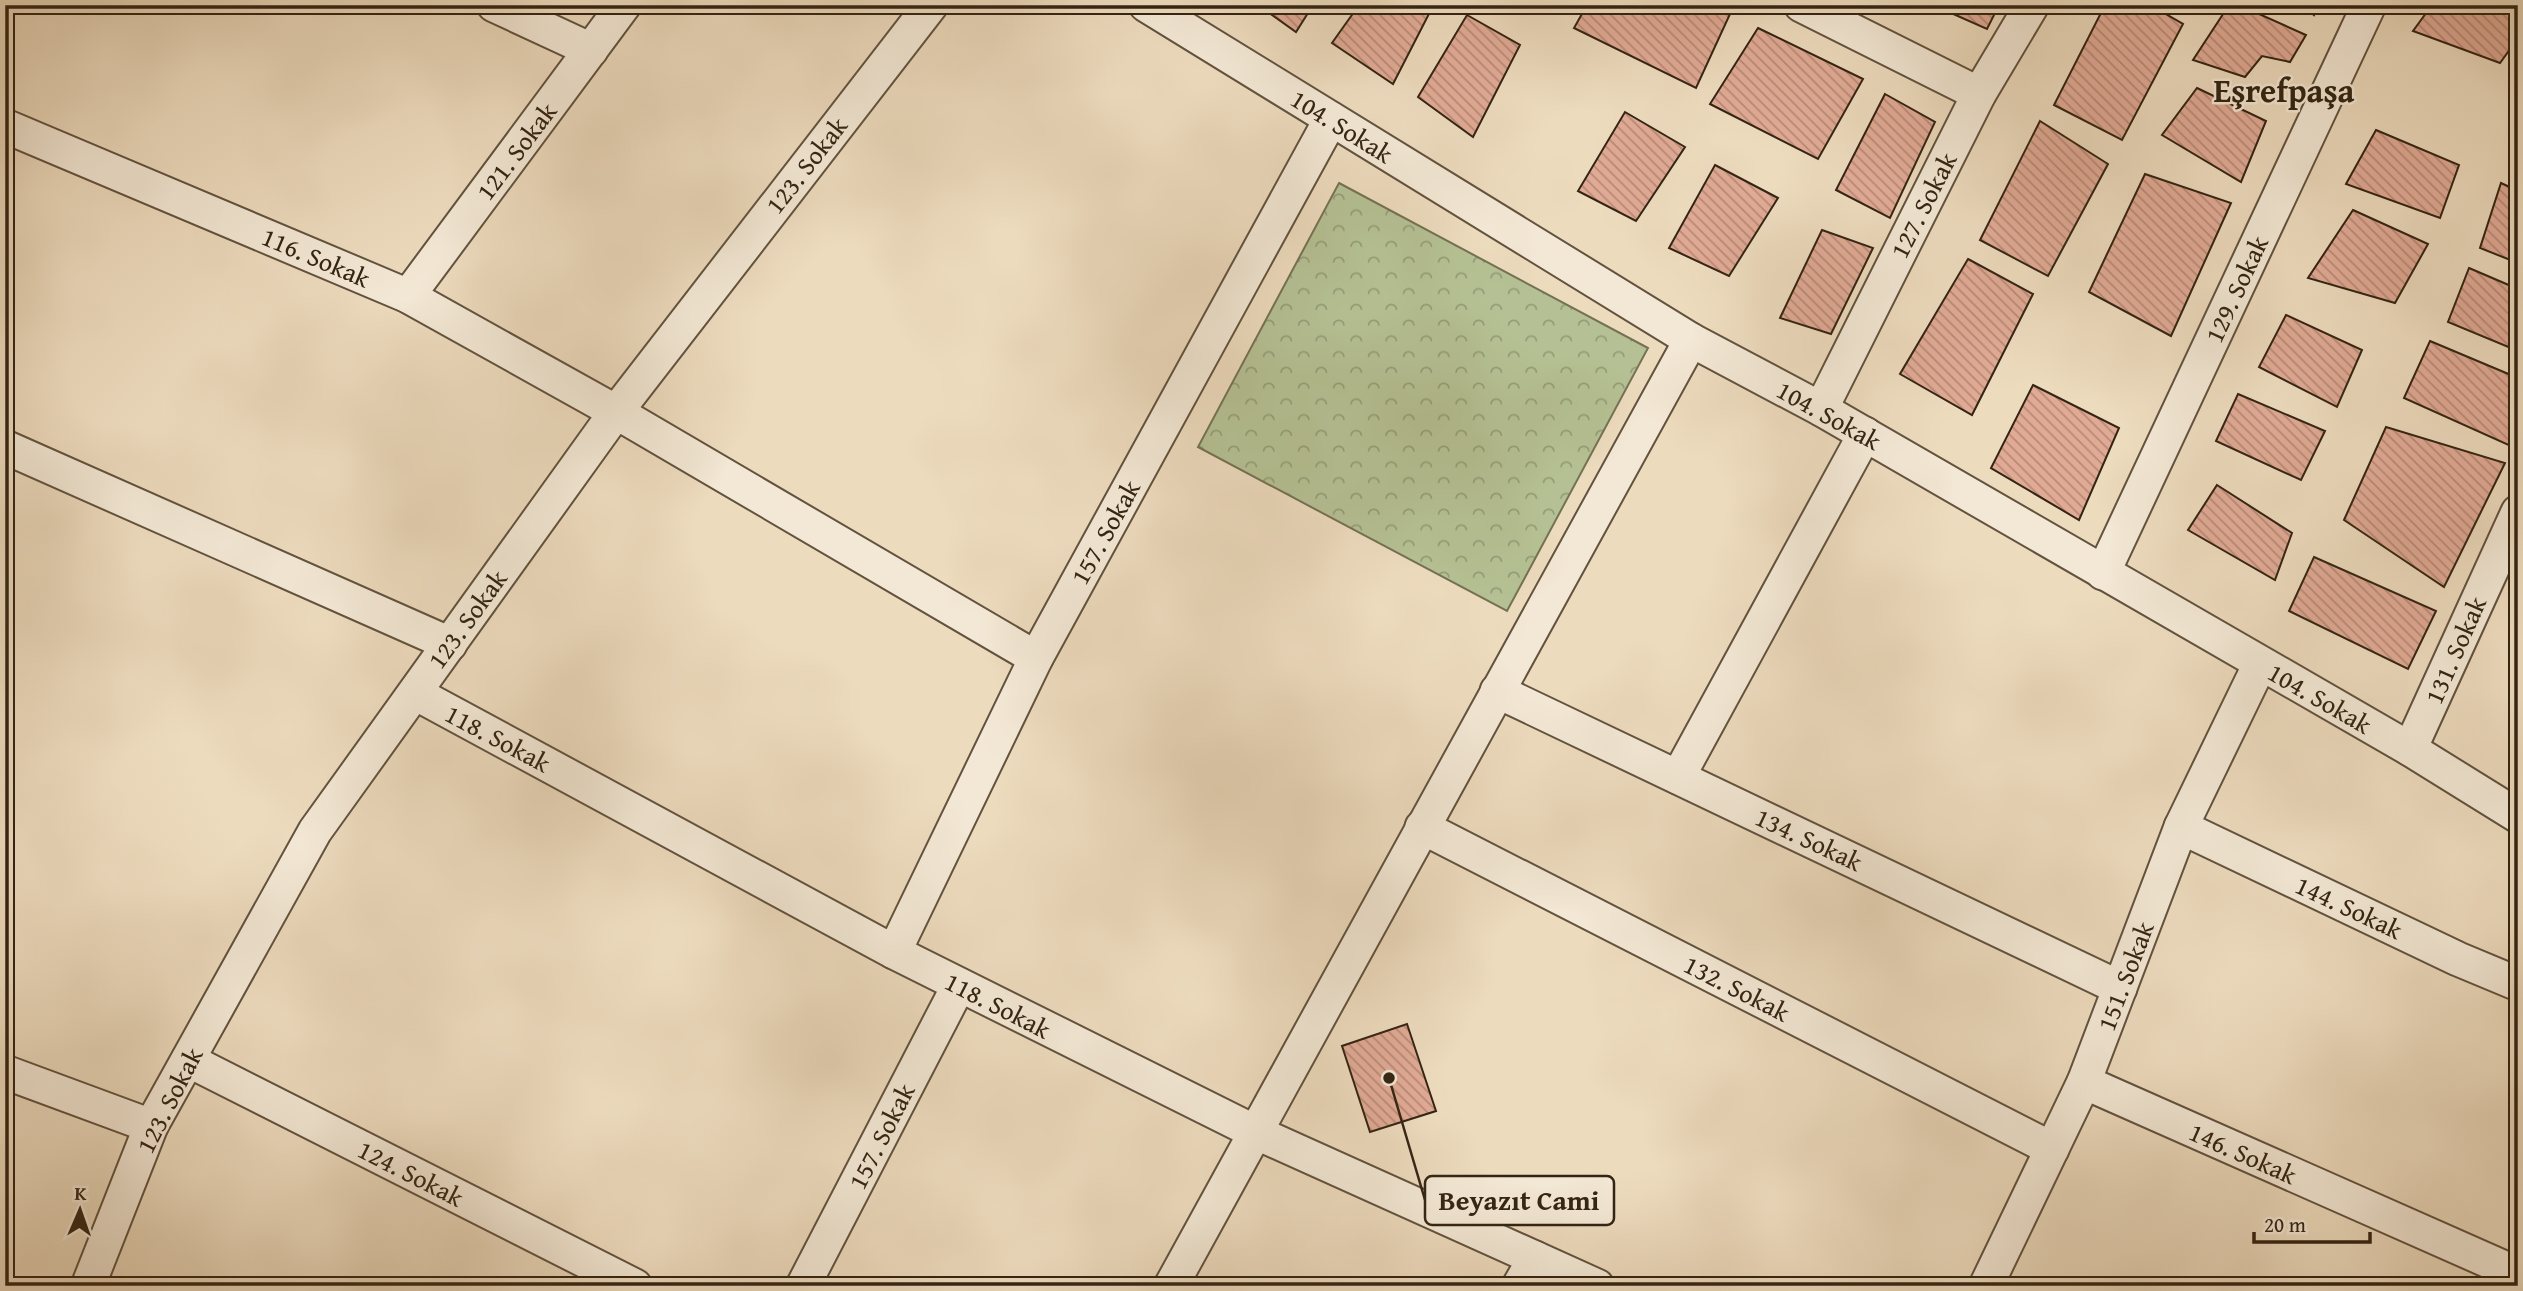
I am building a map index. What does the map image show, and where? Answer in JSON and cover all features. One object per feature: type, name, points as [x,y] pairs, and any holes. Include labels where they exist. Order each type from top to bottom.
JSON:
[{"type":"street","points":[[494,5],[591,50]]},
{"type":"street","name":"121. Sokak","points":[[408,296],[624,5]]},
{"type":"street","name":"123. Sokak","points":[[88,1286],[151,1126],[315,831],[616,412],[931,5]]},
{"type":"street","name":"104. Sokak","points":[[1146,5],[1691,340],[1865,434],[2410,749],[2518,816]]},
{"type":"street","points":[[1801,5],[1979,94]]},
{"type":"street","name":"127. Sokak","points":[[1821,409],[1979,94],[2032,5]]},
{"type":"street","name":"129. Sokak","points":[[2103,573],[2369,5]]},
{"type":"street","name":"157. Sokak","points":[[894,952],[1036,658],[1331,119]]},
{"type":"street","name":"116. Sokak","points":[[5,126],[408,296],[616,412],[1036,658]]},
{"type":"street","points":[[1171,1286],[1691,340]]},
{"type":"street","points":[[1678,777],[1865,434]]},
{"type":"street","points":[[5,447],[450,644]]},
{"type":"street","name":"131. Sokak","points":[[2410,749],[2518,512]]},
{"type":"street","name":"151. Sokak","points":[[1986,1286],[2084,1082],[2181,827],[2260,664]]},
{"type":"street","name":"134. Sokak","points":[[1497,691],[2120,988]]},
{"type":"street","name":"118. Sokak","points":[[415,693],[894,952],[1255,1132],[1527,1272],[1597,1286]]},
{"type":"street","name":"132. Sokak","points":[[1422,827],[2052,1149]]},
{"type":"street","name":"144. Sokak","points":[[2181,827],[2458,959],[2518,984]]},
{"type":"street","name":"157. Sokak","points":[[803,1286],[959,985]]},
{"type":"street","name":"124. Sokak","points":[[188,1060],[635,1286]]},
{"type":"street","points":[[5,1072],[151,1126]]},
{"type":"street","name":"146. Sokak","points":[[2084,1082],[2518,1274]]},
{"type":"green space","points":[[1339,183],[1648,348],[1507,611],[1198,447]]},
{"type":"building","points":[[1258,5],[1313,5],[1296,32]]},
{"type":"building","points":[[1359,5],[1433,6],[1393,84],[1332,43]]},
{"type":"building","points":[[1541,5],[1561,5],[1556,13]]},
{"type":"building","points":[[1587,5],[1712,5],[1730,14],[1696,88],[1574,28]]},
{"type":"building","points":[[1933,5],[1999,5],[1987,29]]},
{"type":"building","points":[[2105,5],[2150,5],[2183,24],[2122,140],[2054,105]]},
{"type":"building","points":[[2229,5],[2239,5],[2306,35],[2290,62],[2262,56],[2245,77],[2193,60]]},
{"type":"building","points":[[2302,5],[2318,5],[2314,15]]},
{"type":"building","points":[[2432,5],[2502,5],[2518,14],[2518,38],[2500,63],[2413,31]]},
{"type":"building","points":[[1467,15],[1520,45],[1473,137],[1418,97]]},
{"type":"building","points":[[1758,28],[1863,79],[1818,159],[1710,104]]},
{"type":"building","points":[[2197,88],[2266,121],[2241,182],[2162,135]]},
{"type":"building","points":[[1885,94],[1935,122],[1890,218],[1836,190]]},
{"type":"building","points":[[1625,112],[1685,147],[1636,221],[1578,191]]},
{"type":"building","points":[[2040,121],[2108,164],[2048,276],[1980,240]]},
{"type":"building","points":[[2376,130],[2459,165],[2440,218],[2346,184]]},
{"type":"building","points":[[1715,165],[1778,198],[1729,276],[1669,248]]},
{"type":"building","points":[[2145,174],[2231,203],[2171,336],[2089,292]]},
{"type":"building","points":[[2501,183],[2518,191],[2518,263],[2480,248]]},
{"type":"building","points":[[2353,210],[2428,244],[2395,303],[2308,278]]},
{"type":"building","points":[[1822,230],[1873,248],[1831,334],[1780,318]]},
{"type":"building","points":[[1968,259],[2033,294],[1972,415],[1900,374]]},
{"type":"building","points":[[2469,268],[2518,289],[2518,351],[2448,322]]},
{"type":"building","points":[[2286,315],[2362,350],[2337,407],[2259,367]]},
{"type":"building","points":[[2430,341],[2518,378],[2518,436],[2513,447],[2404,398]]},
{"type":"building","points":[[2033,385],[2119,428],[2079,520],[1991,468]]},
{"type":"building","points":[[2238,394],[2325,431],[2301,480],[2216,441]]},
{"type":"building","points":[[2386,427],[2505,463],[2444,587],[2344,520]]},
{"type":"building","points":[[2217,485],[2292,533],[2275,580],[2188,530]]},
{"type":"building","points":[[2314,557],[2436,611],[2408,669],[2289,611]]},
{"type":"building","points":[[1407,1024],[1436,1111],[1370,1132],[1342,1046]]},
{"type":"place","name":"Beyazıt Cami","points":[[1389,1078]]},
{"type":"district","name":"Eşrefpaşa","points":[[2284,90]]}]
